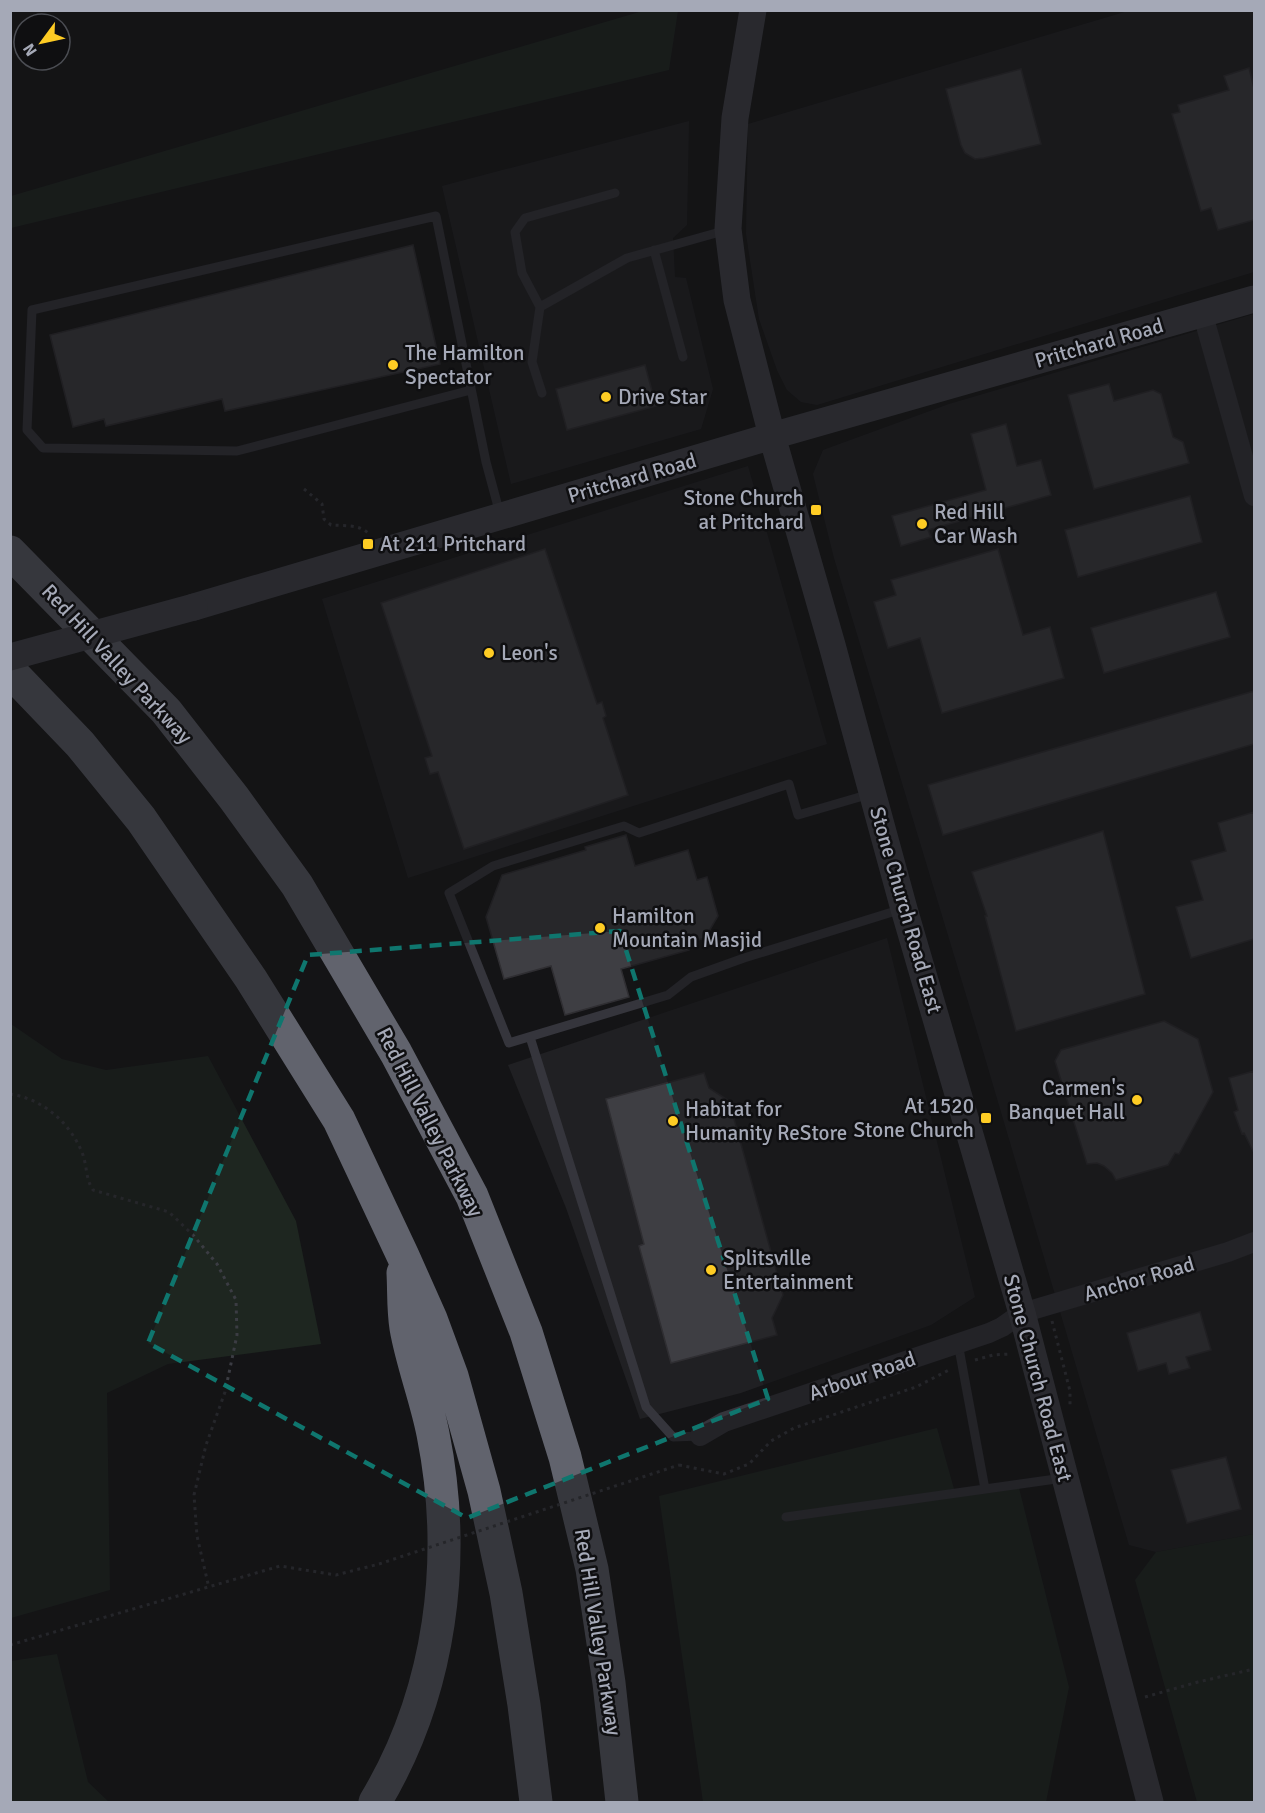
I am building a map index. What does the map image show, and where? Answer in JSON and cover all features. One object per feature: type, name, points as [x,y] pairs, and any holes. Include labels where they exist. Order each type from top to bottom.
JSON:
[{"type":"highway","name":"Red Hill Valley Parkway","points":[[13,552],[166,711],[234,798],[290,876],[396,1053],[472,1196],[526,1332],[566,1457],[592,1569],[609,1683],[622,1803]]},
{"type":"highway","points":[[10,671],[80,744],[141,819],[251,979],[339,1120],[403,1256],[431,1319],[452,1376],[484,1491],[506,1593],[524,1706],[536,1803]]},
{"type":"highway","points":[[375,1803],[392,1773],[424,1690],[441,1608],[445,1556],[442,1499],[433,1434],[406,1327],[403,1256]]},
{"type":"main road","name":"Stone Church Road East","points":[[753,10],[735,118],[728,229],[737,300],[772,436],[904,909],[1022,1313],[1150,1803]]},
{"type":"main road","name":"Pritchard Road","points":[[10,657],[194,607],[772,436],[1254,299]]},
{"type":"street","points":[[1203,315],[1254,496]]},
{"type":"street","name":"Anchor Road","points":[[1022,1313],[1218,1256],[1254,1242]]},
{"type":"street","name":"Arbour Road","points":[[700,1436],[724,1422],[1002,1327],[1022,1313]]},
{"type":"lane","points":[[542,393],[532,362],[540,308],[522,273],[515,232],[525,218],[615,194]]},
{"type":"lane","points":[[471,390],[237,452],[43,448],[27,430],[32,310],[436,216],[486,462],[500,517]]},
{"type":"lane","points":[[540,308],[627,258],[728,229]]},
{"type":"lane","points":[[654,250],[683,357]]},
{"type":"lane","points":[[873,793],[798,815],[789,784],[639,833],[624,826],[493,866],[449,893],[509,1043],[668,995],[691,977],[744,958],[904,909]]},
{"type":"lane","points":[[530,1037],[646,1407],[673,1437],[700,1436]]},
{"type":"lane","points":[[958,1343],[985,1489]]},
{"type":"lane","points":[[786,1517],[1065,1478]]},
{"type":"path","points":[[304,489],[322,504],[324,519],[331,525],[356,526],[365,530],[383,551]]},
{"type":"path","points":[[10,1094],[27,1097],[52,1110],[72,1136],[82,1154],[89,1185],[93,1191],[169,1212],[194,1236],[217,1264],[236,1300],[237,1335],[225,1392],[206,1445],[194,1495],[197,1536],[208,1588]]},
{"type":"path","points":[[10,1645],[280,1566],[336,1575],[379,1564],[679,1465],[724,1473],[749,1464],[771,1441],[794,1428],[916,1387],[962,1364],[993,1355],[1032,1353]]},
{"type":"path","points":[[1123,1704],[1198,1682],[1254,1669]]},
{"type":"highlighted area","points":[[620,931],[768,1399],[467,1518],[148,1343],[308,955]]},
{"type":"shaded area","points":[[646,10],[678,11],[669,70],[11,228],[11,196]]},
{"type":"shaded area","points":[[1128,11],[1254,11],[1254,272],[817,405],[801,402],[787,390],[777,370],[759,319],[746,234],[748,124]]},
{"type":"shaded area","points":[[689,121],[687,225],[673,238],[675,277],[686,278],[713,389],[701,429],[511,484],[442,186]]},
{"type":"shaded area","points":[[1254,314],[1254,1534],[1156,1552],[1129,1545],[834,558],[813,474],[823,450],[949,404]]},
{"type":"shaded area","points":[[748,466],[827,744],[408,878],[322,599]]},
{"type":"shaded area","points":[[887,938],[975,1297],[931,1325],[741,1393],[640,1419],[566,1208],[508,1065]]},
{"type":"shaded area","points":[[11,1024],[62,1059],[106,1070],[208,1056],[296,1221],[321,1344],[168,1364],[107,1393],[110,1590],[11,1618]]},
{"type":"shaded area","points":[[937,1428],[956,1496],[1017,1480],[1069,1687],[1046,1802],[703,1802],[659,1496]]},
{"type":"shaded area","points":[[1254,1534],[1254,1802],[1197,1802],[1135,1580],[1156,1552]]},
{"type":"shaded area","points":[[57,1654],[88,1782],[109,1802],[11,1802],[11,1661]]},
{"type":"building","points":[[1249,68],[1254,88],[1254,220],[1218,230],[1211,208],[1201,211],[1172,114],[1180,112],[1178,105],[1229,90],[1224,76]]},
{"type":"building","points":[[1021,69],[1041,144],[975,159],[965,153],[961,145],[946,89]]},
{"type":"building","points":[[413,245],[440,364],[225,411],[222,399],[106,426],[104,419],[73,427],[50,335]]},
{"type":"building","name":"Drive Star","points":[[645,365],[656,406],[567,430],[556,389]]},
{"type":"building","points":[[1109,384],[1114,401],[1153,390],[1161,394],[1173,437],[1183,442],[1189,463],[1094,489],[1068,395]]},
{"type":"building","points":[[1006,424],[1017,466],[1041,460],[1051,495],[928,530],[931,537],[901,546],[892,516],[986,490],[971,434]]},
{"type":"building","points":[[1190,496],[1202,542],[1078,577],[1065,530]]},
{"type":"building","name":"Leon's","points":[[545,549],[597,704],[602,702],[606,716],[603,718],[628,795],[464,849],[438,772],[430,774],[425,758],[432,756],[381,603]]},
{"type":"building","points":[[998,549],[1023,635],[1050,627],[1064,678],[942,713],[920,638],[888,648],[874,602],[896,595],[891,580]]},
{"type":"building","points":[[1216,592],[1230,637],[1104,673],[1091,628]]},
{"type":"building","points":[[1254,691],[1254,744],[943,835],[928,785]]},
{"type":"building","points":[[1254,812],[1254,939],[1191,958],[1176,907],[1203,900],[1191,861],[1226,851],[1218,823]]},
{"type":"building","points":[[1103,831],[1145,994],[1016,1031],[985,916],[987,916],[972,872]]},
{"type":"building","name":"Hamilton Mountain Masjid","points":[[626,835],[635,866],[688,850],[697,880],[707,877],[718,916],[705,938],[687,943],[689,950],[621,969],[629,997],[565,1015],[551,966],[504,979],[486,917],[502,875],[586,850],[585,847]]},
{"type":"building","name":"Carmen's Banquet Hall","points":[[1164,1021],[1198,1039],[1213,1092],[1179,1154],[1175,1153],[1168,1165],[1116,1180],[1104,1166],[1097,1163],[1087,1164],[1055,1061],[1061,1050]]},
{"type":"building","points":[[1254,1071],[1254,1153],[1244,1133],[1242,1134],[1234,1112],[1238,1110],[1229,1078]]},
{"type":"building","name":"Splitsville Entertainment","points":[[704,1073],[709,1088],[729,1101],[783,1295],[772,1318],[777,1335],[671,1363],[639,1246],[644,1244],[606,1099]]},
{"type":"building","points":[[1200,1312],[1211,1350],[1186,1357],[1190,1368],[1169,1374],[1166,1363],[1138,1371],[1127,1333]]},
{"type":"building","points":[[1226,1457],[1241,1509],[1187,1523],[1171,1470]]},
{"type":"place","name":"The Hamilton Spectator","points":[[393,365]]},
{"type":"place","name":"Drive Star","points":[[606,397]]},
{"type":"place","name":"Stone Church at Pritchard","points":[[816,510]]},
{"type":"place","name":"Red Hill Car Wash","points":[[922,524]]},
{"type":"place","name":"At 211 Pritchard","points":[[368,544]]},
{"type":"place","name":"Leon's","points":[[489,653]]},
{"type":"place","name":"Hamilton Mountain Masjid","points":[[600,928]]},
{"type":"place","name":"Carmen's Banquet Hall","points":[[1137,1100]]},
{"type":"place","name":"At 1520 Stone Church","points":[[986,1118]]},
{"type":"place","name":"Habitat for Humanity ReStore","points":[[673,1121]]},
{"type":"place","name":"Splitsville Entertainment","points":[[711,1270]]}]
